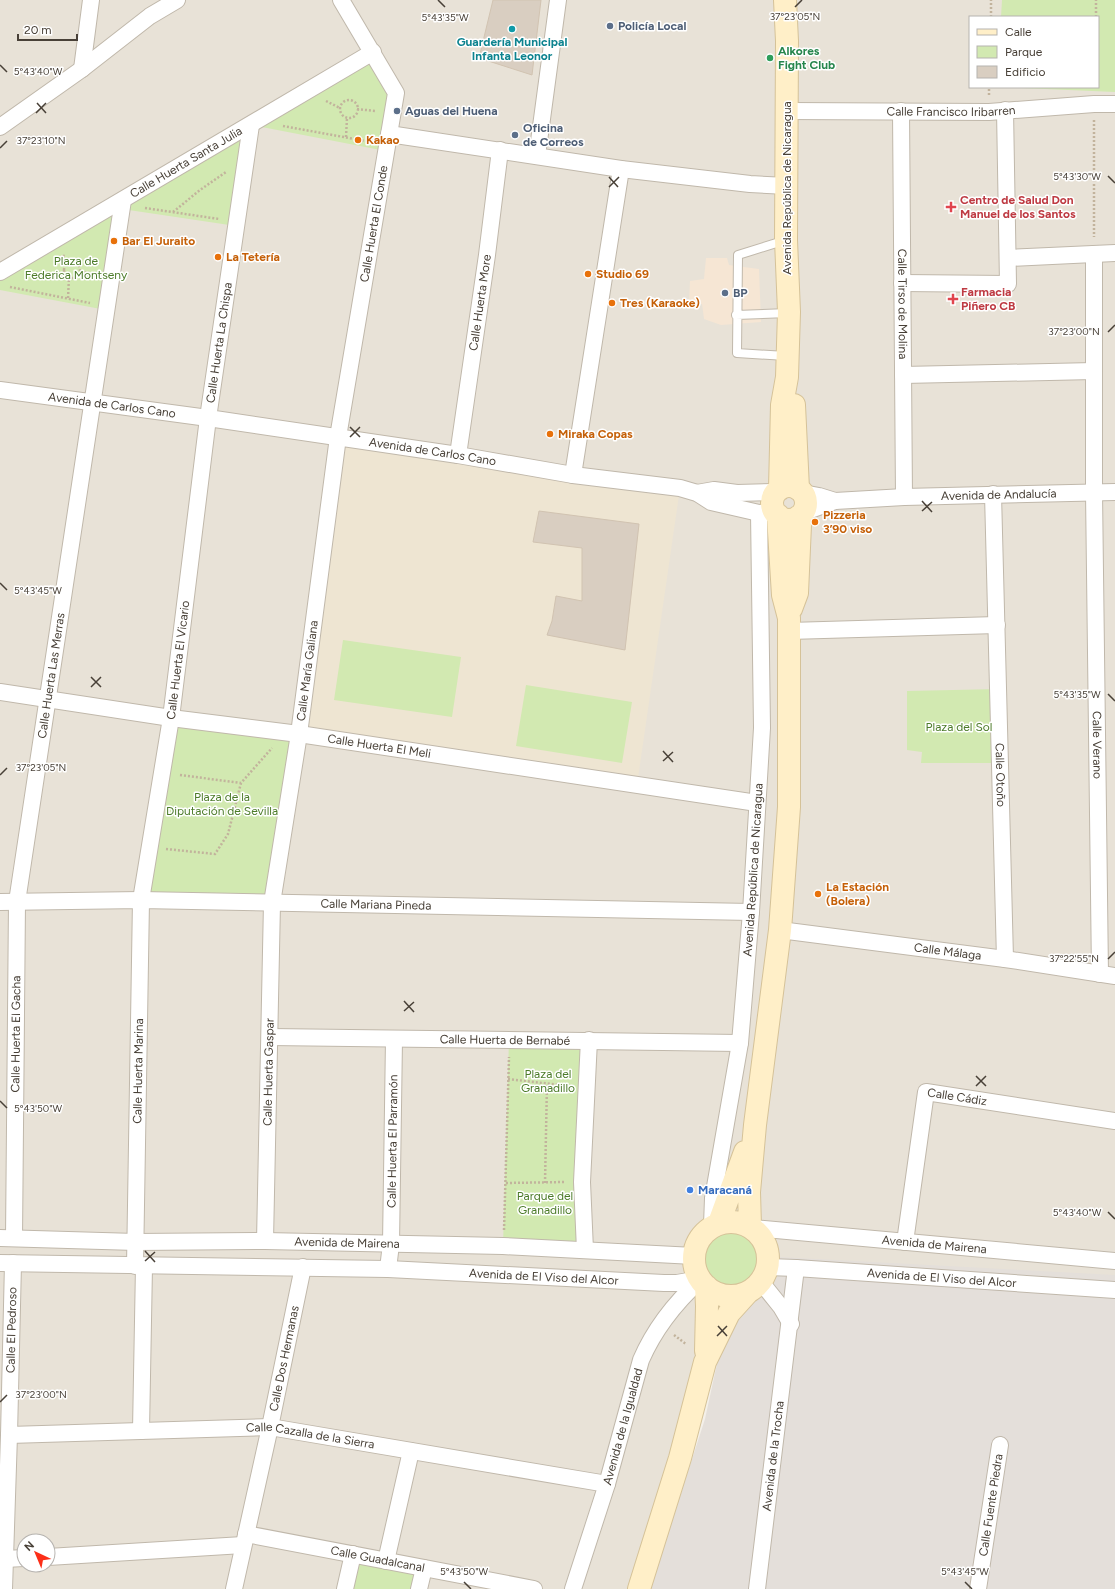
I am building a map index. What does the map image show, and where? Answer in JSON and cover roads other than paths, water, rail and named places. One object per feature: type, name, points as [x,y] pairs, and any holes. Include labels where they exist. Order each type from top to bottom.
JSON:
[{"type":"street","points":[[82,69],[91,0]]},
{"type":"street","points":[[0,127],[82,69],[150,16],[177,0]]},
{"type":"street","name":"Calle Huerta El Conde","points":[[338,437],[396,93],[341,0]]},
{"type":"street","points":[[537,156],[558,0]]},
{"type":"street","name":"Avenida República de Nicaragua","points":[[752,1227],[749,1192],[754,1124],[780,930],[789,807],[789,624],[782,595],[785,504],[782,405],[787,366],[789,312],[786,240],[787,111],[785,0]]},
{"type":"street","name":"Calle Huerta Santa Julia","points":[[0,272],[123,202],[373,52]]},
{"type":"street","name":"Calle Francisco Iribarren","points":[[787,111],[989,112],[1094,104],[1115,104]]},
{"type":"street","points":[[902,283],[1008,284],[1005,110]]},
{"type":"street","name":"Calle Tirso de Molina","points":[[901,111],[904,497]]},
{"type":"street","name":"Calle Huerta La Chispa","points":[[208,418],[236,221],[246,158],[254,123]]},
{"type":"street","points":[[388,140],[500,150],[621,169],[750,184],[787,186]]},
{"type":"street","name":"Calle Huerta More","points":[[458,455],[487,255],[500,150]]},
{"type":"street","points":[[573,475],[621,169]]},
{"type":"street","name":"Calle Huerta Las Merras","points":[[17,902],[49,699],[123,202]]},
{"type":"street","points":[[1008,258],[1115,253]]},
{"type":"street","name":"Calle Verano","points":[[1094,254],[1094,492],[1107,975]]},
{"type":"street","points":[[903,375],[1094,371]]},
{"type":"street","name":"Avenida de Carlos Cano","points":[[0,390],[338,437],[458,455],[573,475],[680,488],[697,494],[712,502],[785,504]]},
{"type":"street","name":"Calle Huerta El Vicario","points":[[141,900],[171,718],[208,418]]},
{"type":"street","name":"Calle María Galiana","points":[[272,903],[292,733],[338,437]]},
{"type":"street","name":"Avenida de Carlos Cano","points":[[697,494],[714,490],[737,493],[785,504]]},
{"type":"street","name":"Avenida de Andalucía","points":[[785,504],[904,497],[1115,492]]},
{"type":"street","name":"Calle Otoño","points":[[993,494],[1005,959]]},
{"type":"street","name":"Avenida República de Nicaragua","points":[[715,1224],[713,1198],[740,1043],[751,912],[762,728],[785,504]]},
{"type":"street","points":[[789,624],[997,625]]},
{"type":"street","name":"Calle Huerta El Meli","points":[[0,692],[171,718],[292,733],[757,803]]},
{"type":"street","name":"Calle Mariana Pineda","points":[[0,902],[141,900],[751,912]]},
{"type":"street","name":"Calle Huerta Marina","points":[[136,1242],[141,900]]},
{"type":"street","name":"Calle Huerta El Gacha","points":[[7,1238],[17,902]]},
{"type":"street","name":"Calle Huerta Gaspar","points":[[265,1241],[272,903]]},
{"type":"street","name":"Calle Málaga","points":[[780,930],[1005,959],[1107,975]]},
{"type":"street","name":"Calle Huerta de Bernabé","points":[[270,1037],[740,1043]]},
{"type":"street","name":"Calle Huerta El Parramón","points":[[391,1244],[394,1039]]},
{"type":"street","points":[[585,1250],[582,1182],[589,1040]]},
{"type":"street","name":"Calle Cádiz","points":[[905,1242],[926,1092],[1115,1121]]},
{"type":"street","name":"Avenida República de Nicaragua","points":[[715,1224],[754,1124]]},
{"type":"street","points":[[639,1589],[680,1458],[705,1362],[729,1313],[759,1280],[769,1256],[767,1245],[761,1235],[752,1227],[735,1221],[715,1224],[700,1238],[694,1256],[694,1266],[702,1282],[707,1306],[705,1362]]},
{"type":"street","name":"Avenida de Mairena","points":[[752,1227],[1115,1261]]},
{"type":"street","name":"Avenida de Mairena","points":[[7,1238],[136,1242],[265,1241],[503,1246],[694,1256]]},
{"type":"street","points":[[136,1242],[140,1266],[140,1431]]},
{"type":"street","points":[[388,1269],[391,1244]]},
{"type":"street","name":"Avenida de El Viso del Alcor","points":[[6,1263],[388,1269],[664,1283],[702,1282]]},
{"type":"street","name":"Calle El Pedroso","points":[[4,1589],[10,1436],[6,1263]]},
{"type":"street","name":"Calle Dos Hermanas","points":[[234,1589],[270,1427],[303,1267]]},
{"type":"street","name":"Avenida de El Viso del Alcor","points":[[759,1280],[796,1268],[1115,1290]]},
{"type":"street","name":"Avenida de la Trocha","points":[[757,1589],[796,1268]]},
{"type":"street","points":[[702,1282],[715,1293],[726,1296],[738,1296],[759,1280]]},
{"type":"street","points":[[759,1280],[781,1307],[790,1324]]},
{"type":"street","name":"Avenida de la Igualdad","points":[[573,1589],[607,1484],[641,1360],[646,1348],[685,1294],[702,1282]]},
{"type":"street","name":"Calle Cazalla de la Sierra","points":[[10,1436],[270,1427],[607,1484]]},
{"type":"street","name":"Calle Fuente Piedra","points":[[978,1589],[1000,1445]]},
{"type":"street","points":[[386,1561],[410,1451]]},
{"type":"street","name":"Calle Guadalcanal","points":[[56,1556],[245,1539],[353,1554],[534,1589]]},
{"type":"street","points":[[345,1589],[353,1554]]},
{"type":"street","points":[[5,1560],[16,1559]]},
{"type":"street","points":[[419,1589],[424,1568]]},
{"type":"lane","points":[[786,240],[738,255],[736,315],[737,353],[787,366]]},
{"type":"lane","points":[[736,315],[789,312]]},
{"type":"place","name":"Policía Local","points":[[610,26]]},
{"type":"place","name":"Guardería Municipal Infanta Leonor","points":[[512,29]]},
{"type":"place","name":"Alkores Fight Club","points":[[770,58]]},
{"type":"place","name":"Aguas del Huena","points":[[397,111]]},
{"type":"place","name":"Oficina de Correos","points":[[515,135]]},
{"type":"place","name":"Kakao","points":[[358,140]]},
{"type":"place","name":"Centro de Salud Don Manuel de los Santos","points":[[951,207]]},
{"type":"place","name":"Bar El Juraito","points":[[114,241]]},
{"type":"place","name":"La Tetería","points":[[218,257]]},
{"type":"place","name":"Studio 69","points":[[588,274]]},
{"type":"place","name":"BP","points":[[725,293]]},
{"type":"place","name":"Farmacia Piñero CB","points":[[953,299]]},
{"type":"place","name":"Tres (Karaoke)","points":[[612,303]]},
{"type":"place","name":"Miraka Copas","points":[[550,434]]},
{"type":"place","name":"Pizzeria 3’90 viso","points":[[815,522]]},
{"type":"place","name":"La Estación (Bolera)","points":[[818,894]]},
{"type":"place","name":"Maracaná","points":[[690,1190]]},
{"type":"park label","name":"Plaza de Federica Montseny","points":[[76,268]]},
{"type":"park label","name":"Plaza del Sol","points":[[959,727]]},
{"type":"park label","name":"Plaza de la Diputación de Sevilla","points":[[222,804]]},
{"type":"park label","name":"Plaza del Granadillo","points":[[548,1081]]},
{"type":"park label","name":"Parque del Granadillo","points":[[545,1203]]}]
